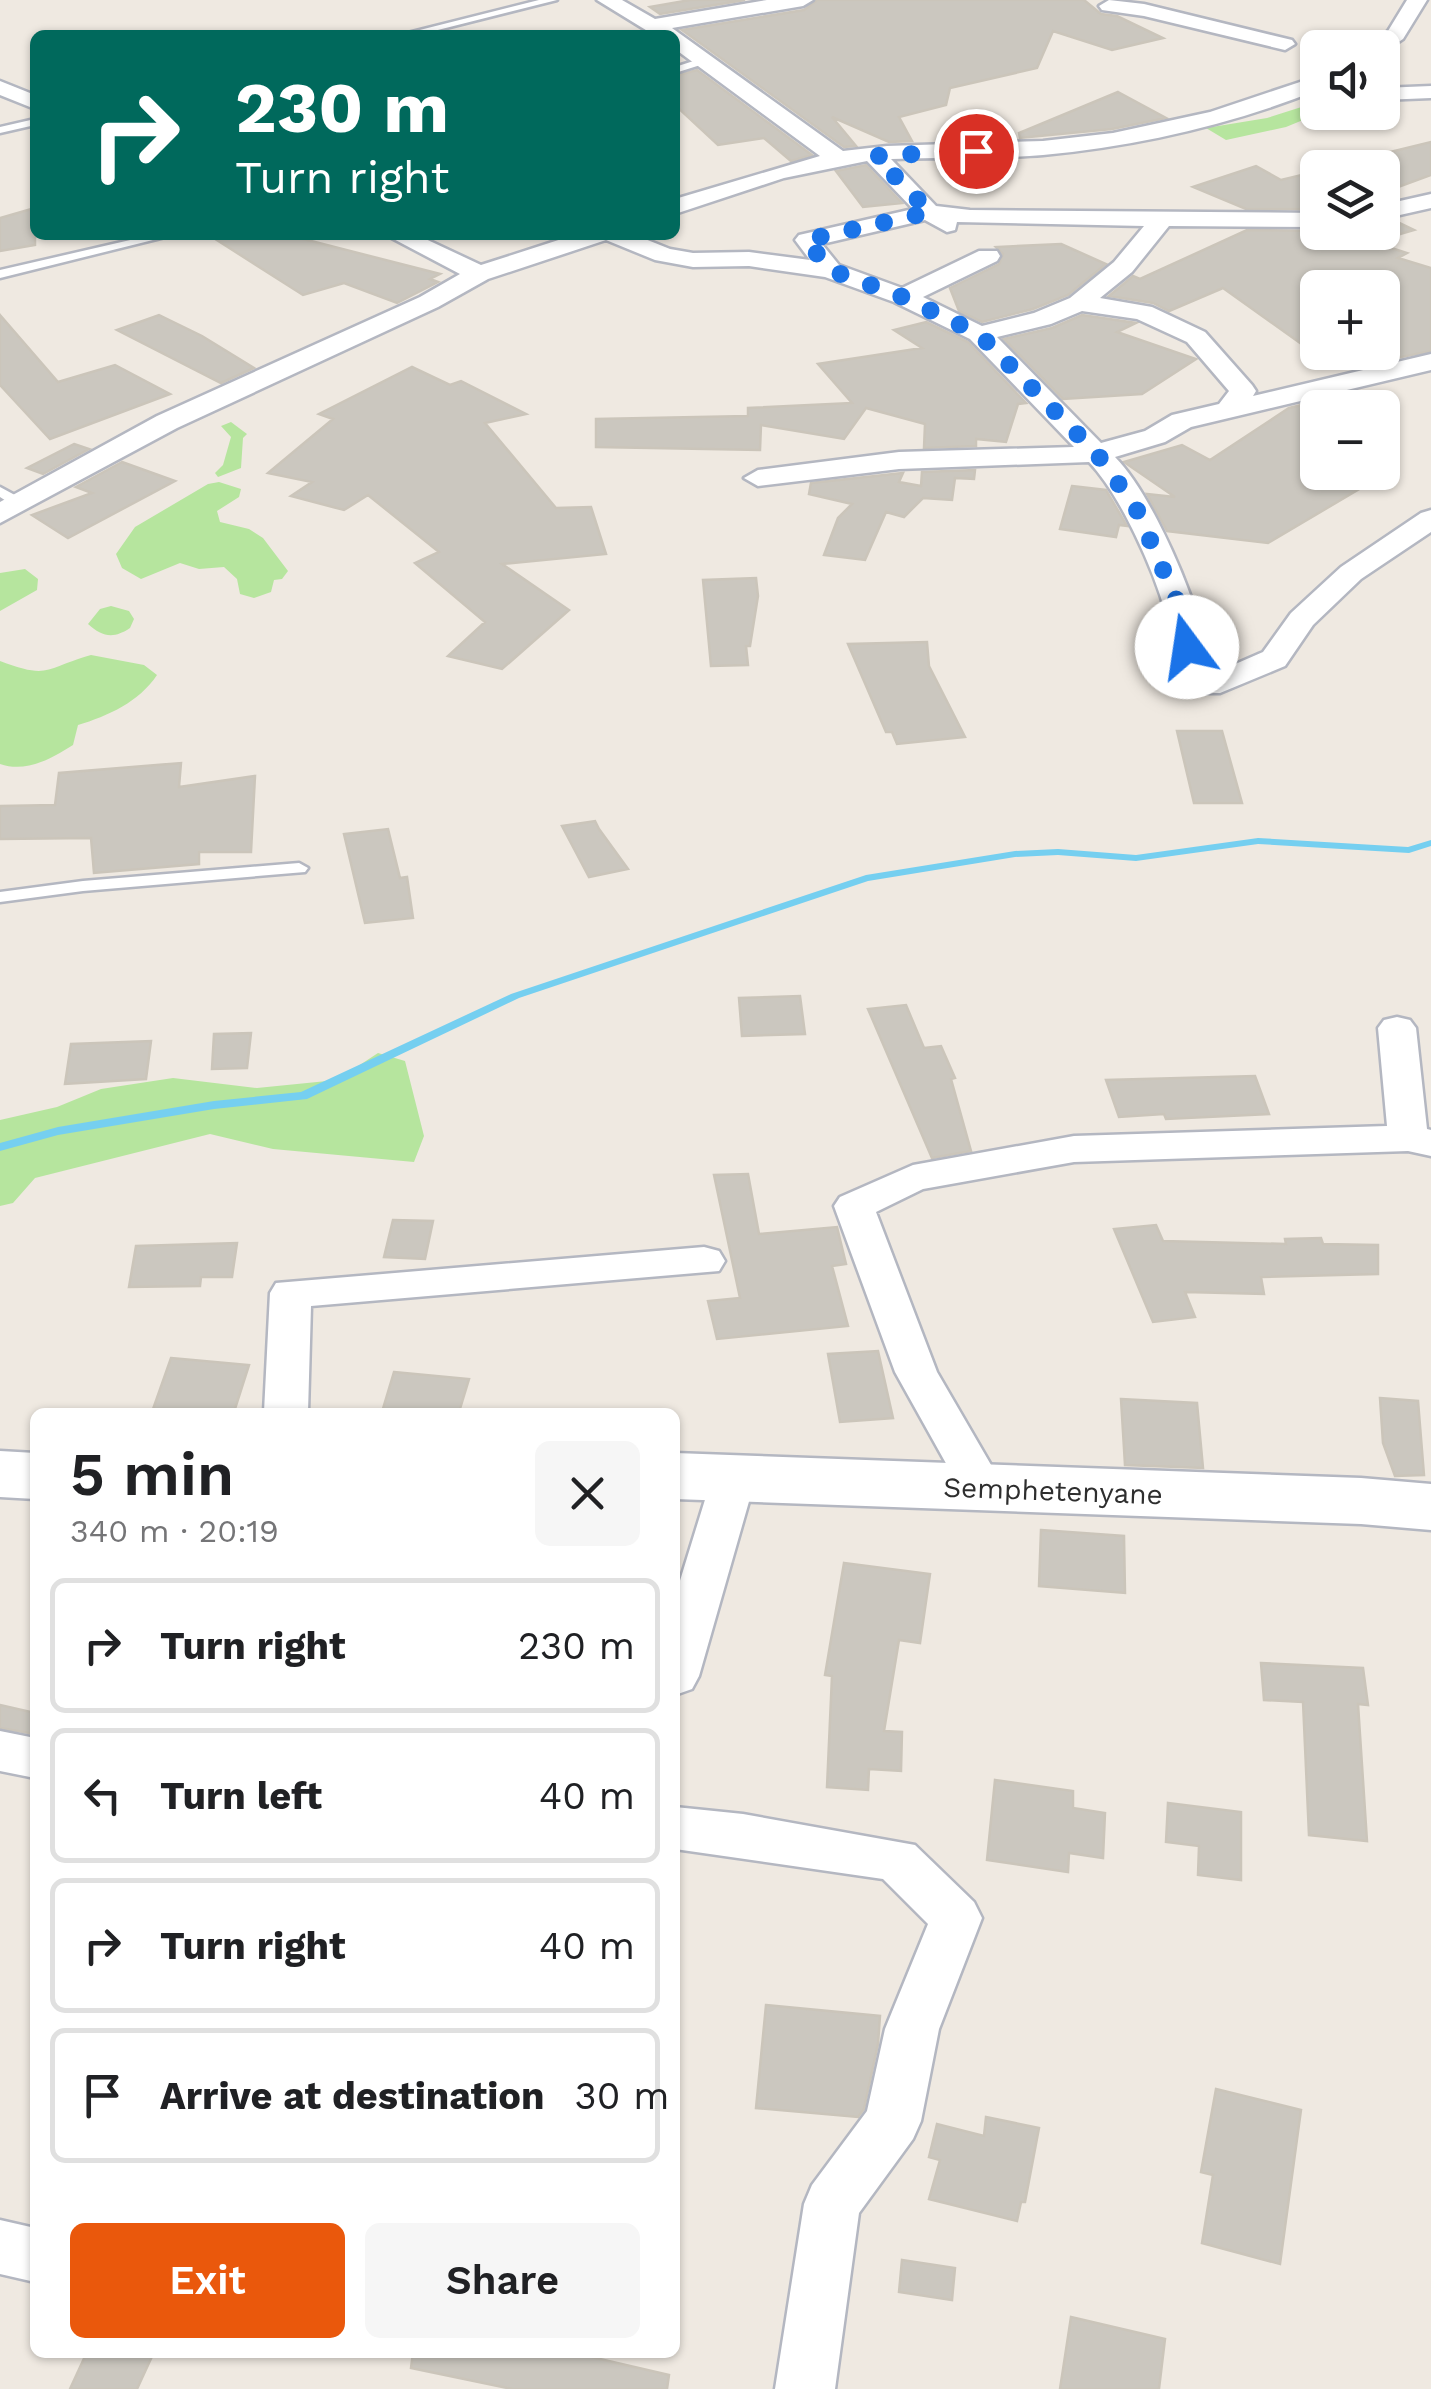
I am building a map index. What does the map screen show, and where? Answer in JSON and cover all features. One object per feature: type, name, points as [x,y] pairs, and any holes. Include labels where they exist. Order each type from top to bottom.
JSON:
[{"type":"main road","name":"Semphetenyane","points":[[704,1477],[1361,1501],[1431,1507]]},
{"type":"street","points":[[607,0],[657,30]]},
{"type":"street","points":[[675,30],[803,0]]},
{"type":"street","points":[[1104,3],[1151,0]]},
{"type":"street","points":[[1399,30],[1417,0]]},
{"type":"street","points":[[1104,3],[1285,44]]},
{"type":"street","points":[[680,44],[838,158]]},
{"type":"street","points":[[0,87],[30,101]]},
{"type":"street","points":[[680,205],[838,158],[1044,148],[1109,139],[1178,126],[1300,89]]},
{"type":"street","points":[[1400,93],[1431,92]]},
{"type":"street","points":[[1286,95],[1300,95]]},
{"type":"street","points":[[875,156],[930,212],[964,238]]},
{"type":"street","points":[[1400,208],[1431,200]]},
{"type":"street","points":[[749,259],[754,252],[930,212],[970,217],[1300,220]]},
{"type":"street","points":[[979,334],[1014,327],[1080,303],[1123,267],[1164,217]]},
{"type":"street","points":[[408,240],[479,274]]},
{"type":"street","points":[[6,503],[167,422],[429,302],[479,274],[583,240]]},
{"type":"street","points":[[626,240],[664,255],[693,260],[749,259],[830,270],[903,297],[979,334],[1097,454],[1136,508],[1182,613],[1187,647],[1209,686],[1274,659],[1302,620],[1350,572],[1431,519]]},
{"type":"street","points":[[806,240],[830,270]]},
{"type":"street","points":[[903,297],[988,256]]},
{"type":"street","points":[[1080,303],[1143,312],[1196,337],[1243,391],[1230,408]]},
{"type":"street","points":[[758,478],[916,459],[1097,454],[1168,431],[1182,421],[1431,362]]},
{"type":"street","points":[[984,1489],[916,1372],[854,1206],[914,1178],[1074,1148],[1420,1141],[1397,1028]]},
{"type":"street","points":[[286,1408],[291,1293],[704,1262]]},
{"type":"street","points":[[680,1642],[704,1477]]},
{"type":"street","points":[[0,1751],[30,1757]]},
{"type":"street","points":[[680,1829],[897,1860],[956,1918],[912,2028],[894,2121],[832,2204],[805,2389]]},
{"type":"street","points":[[0,2247],[30,2254]]},
{"type":"lane","points":[[426,30],[552,0]]},
{"type":"lane","points":[[680,68],[706,60]]},
{"type":"lane","points":[[0,130],[30,123]]},
{"type":"lane","points":[[0,274],[148,240]]},
{"type":"lane","points":[[0,897],[299,868]]},
{"type":"green space","points":[[1300,107],[1300,121],[1286,127],[1226,140],[1206,128],[1267,118]]},
{"type":"green space","points":[[231,422],[247,434],[243,438],[241,468],[218,477],[215,473],[223,465],[231,437],[221,426]]},
{"type":"green space","points":[[219,482],[241,489],[239,497],[217,511],[220,522],[249,529],[263,538],[288,571],[282,579],[274,580],[271,592],[254,598],[240,594],[237,579],[224,567],[199,569],[180,563],[141,579],[122,568],[116,554],[135,527],[208,484]]},
{"type":"green space","points":[[25,569],[38,579],[37,590],[0,611],[0,573]]},
{"type":"green space","points":[[111,606],[129,611],[134,619],[130,628],[108,635],[88,624],[100,609]]},
{"type":"green space","points":[[91,655],[144,665],[157,675],[122,707],[78,725],[73,745],[56,755],[29,766],[0,764],[0,661],[39,671]]},
{"type":"green space","points":[[378,1053],[405,1061],[424,1136],[414,1162],[273,1149],[210,1134],[35,1178],[13,1203],[0,1206],[0,1120],[57,1107],[101,1089],[173,1078],[257,1088],[337,1080]]},
{"type":"building","points":[[690,0],[745,0],[660,14],[650,7]]},
{"type":"building","points":[[817,0],[1084,0],[1101,14],[1117,16],[1163,38],[1112,50],[1053,31],[1037,68],[950,88],[946,105],[899,117],[912,141],[889,142],[832,117],[856,146],[844,147],[682,30],[804,10]]},
{"type":"building","points":[[697,70],[812,155],[791,161],[764,138],[718,145],[680,110],[680,75]]},
{"type":"building","points":[[1118,92],[1166,118],[1112,129],[1020,138],[1019,133]]},
{"type":"building","points":[[1431,142],[1431,175],[1400,186],[1398,150]]},
{"type":"building","points":[[866,165],[902,203],[863,207],[836,171]]},
{"type":"building","points":[[1256,166],[1281,180],[1300,175],[1300,209],[1246,209],[1193,187]]},
{"type":"building","points":[[30,209],[30,240],[35,240],[35,245],[0,251],[0,218]]},
{"type":"building","points":[[1400,223],[1414,230],[1400,234]]},
{"type":"building","points":[[1247,230],[1300,231],[1300,250],[1398,250],[1407,253],[1398,258],[1431,268],[1431,351],[1400,357],[1400,270],[1300,270],[1300,343],[1223,288],[1169,311],[1153,303],[1109,296],[1133,276],[1140,279]]},
{"type":"building","points":[[217,240],[307,240],[440,274],[430,279],[438,282],[397,303],[344,283],[303,295]]},
{"type":"building","points":[[1061,244],[1106,264],[1068,295],[1033,309],[982,322],[959,311],[950,288],[999,264],[1003,254],[996,247]]},
{"type":"building","points":[[0,315],[58,382],[115,365],[170,394],[50,439],[0,385]]},
{"type":"building","points":[[159,315],[254,368],[221,383],[117,330]]},
{"type":"building","points":[[1082,315],[1136,323],[1117,332],[1196,359],[1142,394],[1063,399],[1004,339],[1052,328]]},
{"type":"building","points":[[926,322],[968,342],[1026,403],[1018,404],[1006,442],[976,439],[976,446],[924,448],[925,424],[866,408],[844,439],[761,425],[760,450],[596,447],[596,419],[748,416],[748,408],[852,403],[818,364],[922,348],[894,330]]},
{"type":"building","points":[[412,367],[450,385],[461,381],[526,414],[485,423],[556,508],[591,507],[606,554],[502,564],[569,610],[502,669],[448,656],[485,622],[415,563],[439,552],[368,495],[344,510],[291,496],[312,482],[268,473],[333,419],[319,414]]},
{"type":"building","points":[[1300,405],[1300,490],[1358,490],[1268,543],[1167,531],[1147,494],[1175,497],[1124,462],[1182,445],[1210,460],[1289,408]]},
{"type":"building","points":[[74,444],[89,449],[43,474],[27,468]]},
{"type":"building","points":[[122,462],[175,481],[68,538],[32,515],[92,493],[76,487]]},
{"type":"building","points":[[975,470],[974,479],[955,478],[952,500],[923,498],[904,517],[886,512],[865,560],[824,555],[838,518],[852,504],[809,494],[811,483],[903,473],[899,482],[921,486],[922,472]]},
{"type":"building","points":[[1072,486],[1106,490],[1127,526],[1119,525],[1116,537],[1060,529]]},
{"type":"building","points":[[756,578],[758,596],[750,646],[746,646],[748,665],[711,666],[703,580]]},
{"type":"building","points":[[927,642],[929,666],[965,737],[897,744],[892,732],[886,732],[848,644]]},
{"type":"building","points":[[1177,731],[1222,731],[1242,803],[1194,803]]},
{"type":"building","points":[[181,763],[179,787],[255,776],[251,852],[199,852],[199,864],[94,873],[91,838],[0,839],[0,806],[55,805],[59,773]]},
{"type":"building","points":[[595,821],[628,869],[589,877],[562,826]]},
{"type":"building","points":[[388,829],[400,878],[407,877],[413,918],[365,923],[344,834]]},
{"type":"building","points":[[800,996],[805,1034],[742,1036],[739,998]]},
{"type":"building","points":[[906,1005],[924,1048],[941,1046],[955,1078],[951,1079],[971,1151],[932,1158],[868,1009]]},
{"type":"building","points":[[251,1033],[247,1068],[212,1069],[214,1034]]},
{"type":"building","points":[[151,1041],[146,1079],[65,1084],[71,1044]]},
{"type":"building","points":[[1255,1076],[1269,1114],[1166,1119],[1164,1114],[1119,1117],[1106,1080]]},
{"type":"building","points":[[748,1174],[759,1234],[837,1227],[846,1264],[832,1266],[848,1326],[717,1339],[708,1301],[740,1298],[714,1175]]},
{"type":"building","points":[[393,1220],[433,1221],[425,1259],[384,1257]]},
{"type":"building","points":[[1156,1225],[1163,1241],[1286,1244],[1285,1239],[1321,1238],[1323,1244],[1378,1245],[1378,1274],[1261,1277],[1264,1294],[1185,1292],[1195,1317],[1153,1322],[1114,1229]]},
{"type":"building","points":[[237,1243],[232,1277],[201,1277],[200,1286],[129,1287],[136,1246]]},
{"type":"building","points":[[878,1351],[893,1418],[840,1422],[828,1354]]},
{"type":"building","points":[[171,1358],[249,1365],[235,1408],[153,1408]]},
{"type":"building","points":[[394,1372],[469,1379],[460,1408],[383,1408]]},
{"type":"building","points":[[1380,1398],[1418,1401],[1424,1475],[1395,1476],[1383,1443]]},
{"type":"building","points":[[1121,1399],[1197,1403],[1203,1468],[1125,1465]]},
{"type":"building","points":[[1041,1530],[1124,1536],[1125,1593],[1039,1586]]},
{"type":"building","points":[[844,1563],[930,1574],[920,1643],[899,1640],[884,1731],[902,1732],[901,1771],[869,1769],[868,1790],[827,1787],[832,1676],[825,1675]]},
{"type":"building","points":[[1261,1663],[1363,1668],[1368,1705],[1358,1704],[1367,1841],[1309,1835],[1303,1702],[1264,1700]]},
{"type":"building","points":[[0,1705],[30,1712],[30,1733],[0,1728]]},
{"type":"building","points":[[995,1780],[1073,1791],[1073,1808],[1105,1813],[1103,1858],[1069,1853],[1068,1872],[987,1860]]},
{"type":"building","points":[[1168,1803],[1241,1812],[1241,1880],[1198,1875],[1199,1846],[1166,1842]]},
{"type":"building","points":[[766,2005],[880,2016],[864,2109],[858,2117],[756,2108]]},
{"type":"building","points":[[1216,2089],[1301,2110],[1280,2264],[1202,2243],[1213,2175],[1201,2172]]},
{"type":"building","points":[[986,2117],[1039,2128],[1025,2202],[1021,2202],[1017,2221],[929,2199],[940,2160],[929,2157],[937,2124],[984,2136]]},
{"type":"building","points":[[902,2260],[955,2268],[952,2300],[899,2292]]},
{"type":"building","points":[[1071,2317],[1165,2339],[1159,2389],[1060,2389]]},
{"type":"building","points":[[84,2358],[151,2358],[137,2389],[70,2389]]},
{"type":"building","points":[[412,2358],[596,2358],[669,2375],[667,2389],[512,2389],[411,2368]]},
{"type":"waterway","points":[[0,1147],[58,1131],[214,1105],[303,1096],[515,996],[866,878],[1015,854],[1058,852],[1136,858],[1258,841],[1409,850],[1431,843]]},
{"type":"route","points":[[976,151],[875,156],[930,212],[806,240],[830,270],[903,297],[979,334],[1115,473],[1136,508],[1182,613],[1187,647]]}]
